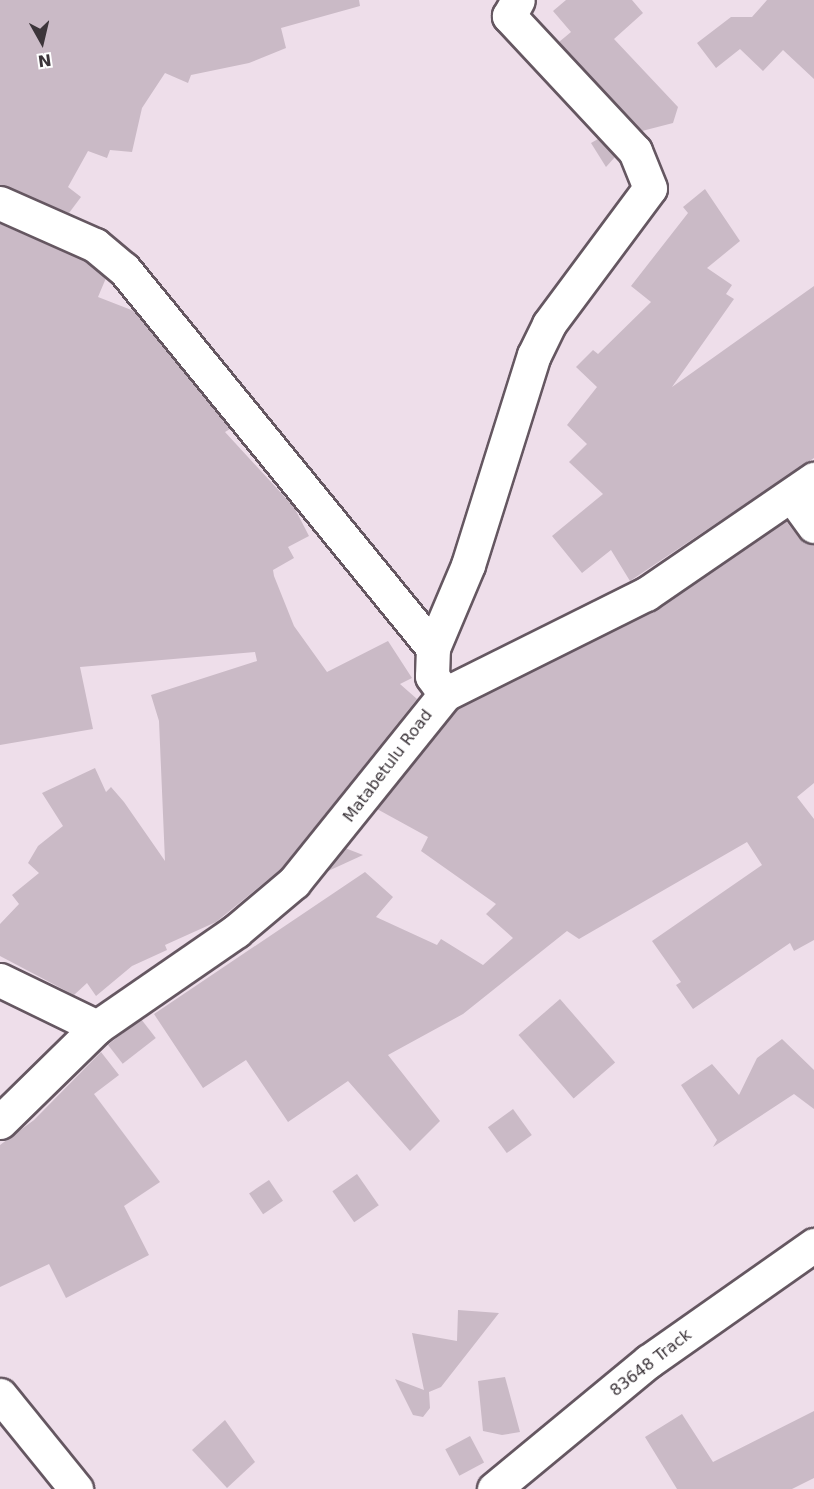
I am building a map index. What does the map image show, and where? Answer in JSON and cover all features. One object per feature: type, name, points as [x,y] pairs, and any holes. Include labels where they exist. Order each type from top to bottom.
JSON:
[{"type":"street","points":[[445,694],[432,676],[433,648],[468,565],[534,355],[549,324],[650,188],[635,151],[509,16],[518,0]]},
{"type":"street","points":[[0,203],[95,245],[124,269],[433,648]]},
{"type":"street","name":"Matabetulu Road","points":[[0,1122],[97,1027],[236,931],[294,882],[445,694],[646,594],[803,487],[814,526]]},
{"type":"street","points":[[0,980],[97,1027]]},
{"type":"street","name":"83648 Track","points":[[494,1489],[650,1361],[814,1245]]},
{"type":"street","points":[[0,1395],[76,1489]]},
{"type":"building","points":[[0,0],[359,0],[360,6],[281,28],[286,48],[249,63],[191,75],[188,83],[165,73],[142,108],[132,152],[110,150],[107,158],[88,151],[68,187],[81,197],[69,213],[0,185]]},
{"type":"building","points":[[566,0],[632,0],[643,13],[614,39],[678,107],[673,123],[642,131],[559,42],[571,32],[553,11]]},
{"type":"building","points":[[767,0],[814,0],[814,79],[783,50],[763,71],[740,49],[716,68],[697,43],[731,17],[752,17]]},
{"type":"building","points":[[598,139],[615,157],[606,167],[591,143]]},
{"type":"building","points":[[705,189],[740,241],[707,268],[732,285],[726,294],[734,299],[672,387],[814,286],[814,458],[630,581],[611,550],[582,573],[552,536],[603,494],[569,462],[587,444],[567,425],[597,387],[576,367],[593,350],[598,354],[651,302],[631,286],[688,213],[683,207]]},
{"type":"building","points":[[0,224],[85,261],[106,278],[98,297],[134,311],[230,429],[225,432],[294,507],[309,536],[288,547],[294,558],[273,570],[274,576],[294,626],[327,672],[388,641],[412,678],[400,684],[417,699],[281,869],[216,922],[165,945],[167,950],[132,966],[96,996],[87,983],[74,995],[0,956],[0,924],[19,904],[12,895],[39,873],[28,863],[38,846],[63,826],[42,793],[95,768],[106,792],[111,787],[124,802],[165,861],[159,721],[151,695],[257,661],[255,652],[80,667],[93,729],[0,745]]},
{"type":"building","points":[[786,521],[799,538],[814,544],[814,783],[797,797],[814,819],[814,940],[794,951],[790,943],[693,1009],[676,985],[681,982],[652,941],[762,865],[747,842],[579,939],[567,931],[463,1014],[388,1055],[440,1121],[410,1151],[348,1081],[288,1122],[246,1060],[203,1088],[154,1014],[365,872],[393,897],[376,917],[437,945],[441,939],[483,965],[513,938],[486,914],[496,904],[421,851],[428,837],[377,809],[457,709],[654,611]]},
{"type":"building","points":[[345,848],[363,855],[326,872]]},
{"type":"building","points":[[560,999],[615,1062],[574,1098],[518,1035]]},
{"type":"building","points":[[141,1019],[156,1038],[123,1064],[108,1045]]},
{"type":"building","points":[[782,1039],[814,1070],[814,1109],[794,1094],[713,1147],[717,1140],[681,1085],[712,1064],[739,1095],[757,1058]]},
{"type":"building","points":[[101,1052],[119,1075],[94,1094],[160,1182],[124,1206],[149,1255],[66,1298],[49,1264],[0,1287],[0,1145],[34,1120]]},
{"type":"building","points":[[513,1109],[532,1135],[507,1153],[488,1127]]},
{"type":"building","points":[[357,1174],[379,1205],[354,1222],[332,1191]]},
{"type":"building","points":[[269,1180],[283,1201],[263,1214],[249,1193]]},
{"type":"building","points":[[458,1310],[499,1313],[441,1387],[429,1392],[430,1408],[423,1417],[413,1415],[395,1379],[424,1390],[412,1333],[457,1341]]},
{"type":"building","points":[[505,1377],[520,1432],[502,1435],[483,1431],[478,1381]]},
{"type":"building","points":[[814,1411],[814,1478],[792,1489],[677,1489],[645,1437],[682,1414],[713,1462]]},
{"type":"building","points":[[225,1420],[255,1462],[227,1488],[192,1450]]},
{"type":"building","points":[[470,1436],[484,1462],[459,1476],[445,1449]]}]
